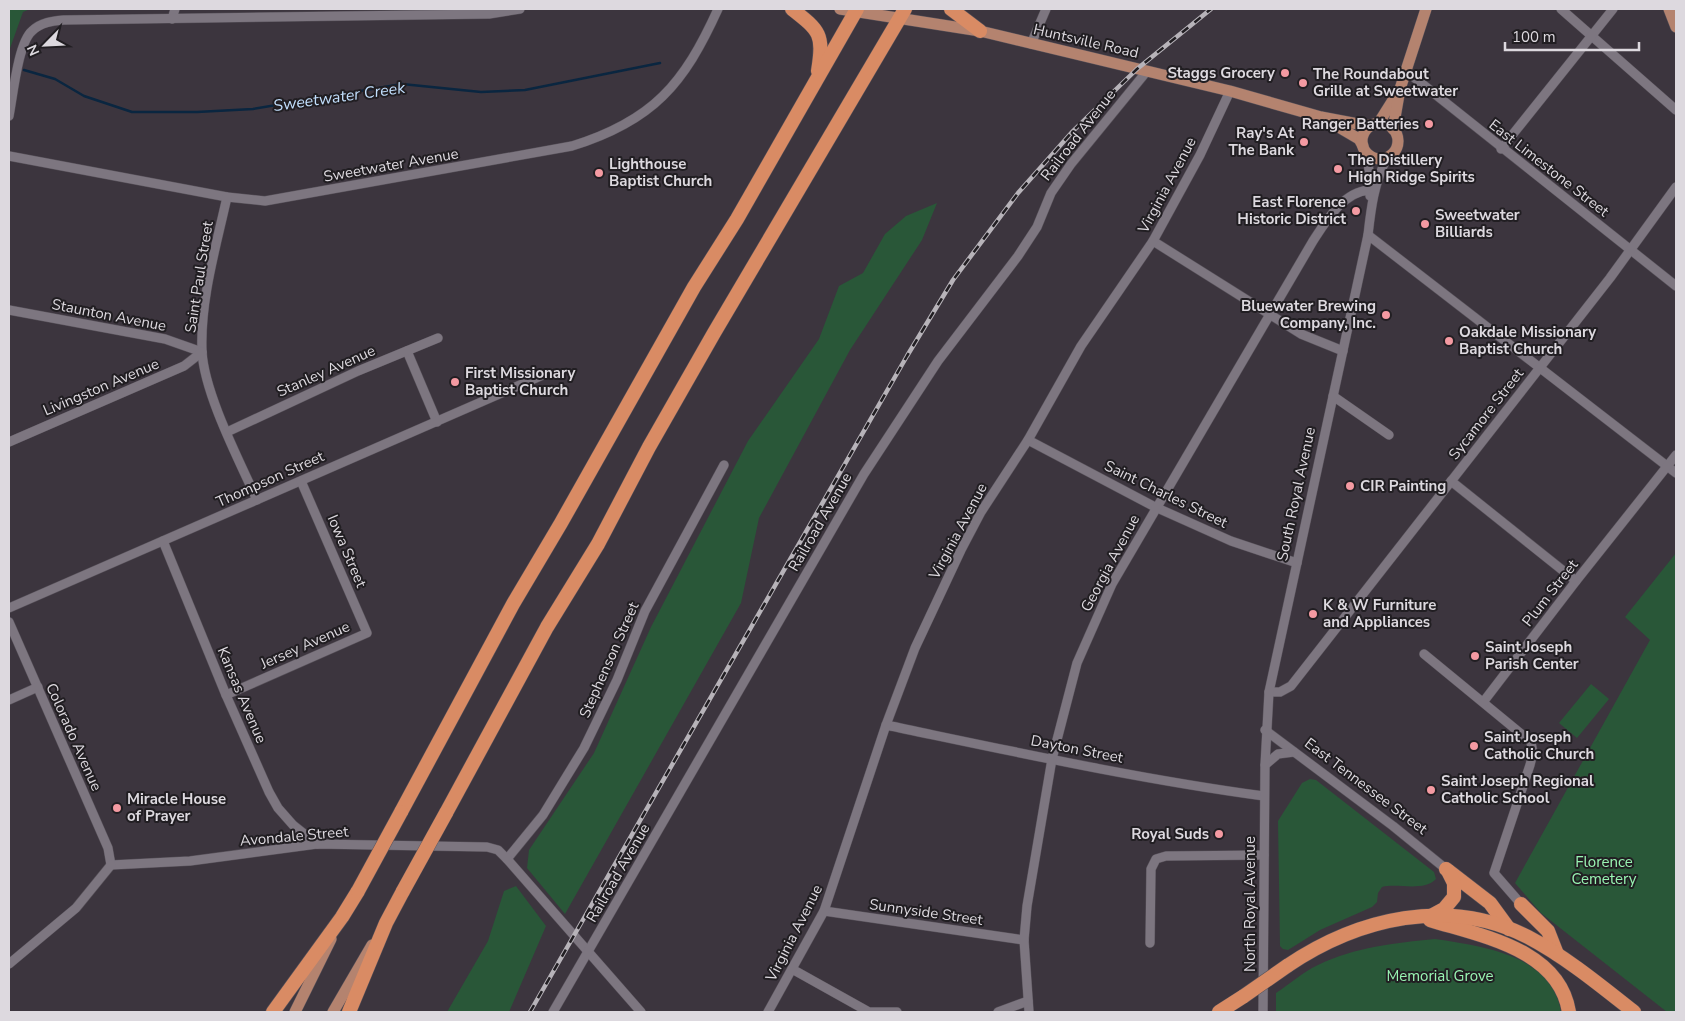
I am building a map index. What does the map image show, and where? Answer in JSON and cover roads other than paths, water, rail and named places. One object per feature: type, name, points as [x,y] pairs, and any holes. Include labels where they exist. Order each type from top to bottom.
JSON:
[{"type":"highway","points":[[792,9],[814,26],[820,39],[821,51],[817,78]]},
{"type":"highway","points":[[951,9],[980,31]]},
{"type":"highway","points":[[273,1012],[342,917],[358,891],[513,604],[562,524],[694,287],[737,219],[856,10]]},
{"type":"highway","points":[[349,1012],[386,923],[547,627],[598,544],[714,333],[902,13]]},
{"type":"highway","points":[[1446,868],[1490,903],[1509,929]]},
{"type":"highway","points":[[1426,916],[1444,909],[1454,897],[1454,882],[1446,868]]},
{"type":"highway","points":[[1509,929],[1520,918],[1521,904]]},
{"type":"highway","points":[[1521,904],[1548,931],[1558,954]]},
{"type":"highway","points":[[1426,916],[1500,943],[1540,962],[1555,978],[1565,996],[1569,1012]]},
{"type":"highway","points":[[1219,1012],[1288,966],[1333,939],[1378,923],[1426,916],[1464,918],[1509,929],[1558,954],[1634,1012]]},
{"type":"main road","name":"Huntsville Road","points":[[840,9],[902,13],[1230,91],[1321,117],[1363,125],[1376,124]]},
{"type":"main road","points":[[1400,89],[1376,124],[1365,131],[1365,150],[1377,159],[1387,158],[1395,152],[1398,142],[1392,129],[1400,89],[1426,9]]},
{"type":"main road","points":[[1670,9],[1676,27]]},
{"type":"main road","name":"Huntsville Road","points":[[1321,117],[1359,139],[1365,150]]},
{"type":"main road","points":[[1376,124],[1392,129]]},
{"type":"main road","points":[[295,1012],[342,917]]},
{"type":"main road","points":[[333,1012],[386,923]]},
{"type":"street","points":[[172,19],[175,9]]},
{"type":"street","points":[[9,116],[24,45],[31,31],[44,23],[54,21],[520,9]]},
{"type":"street","name":"Sweetwater Avenue","points":[[9,156],[227,197],[265,201],[562,148],[593,140],[632,121],[672,88],[690,64],[718,9]]},
{"type":"street","points":[[1031,44],[1046,9]]},
{"type":"street","points":[[1561,9],[1676,110]]},
{"type":"street","points":[[1501,149],[1613,9]]},
{"type":"street","name":"Railroad Avenue","points":[[552,1012],[864,474],[903,412],[938,361],[1018,256],[1037,227],[1051,193],[1071,164],[1147,71]]},
{"type":"street","name":"East Limestone Street","points":[[1406,71],[1501,149],[1676,286]]},
{"type":"street","name":"Virginia Avenue","points":[[768,1012],[824,911],[886,725],[914,648],[956,558],[981,512],[1028,440],[1081,346],[1153,241],[1200,155],[1230,91]]},
{"type":"street","name":"South Royal Avenue","points":[[1365,150],[1371,201]]},
{"type":"street","name":"South Royal Avenue","points":[[1264,796],[1265,730],[1269,692],[1368,235],[1371,201],[1379,172],[1387,158]]},
{"type":"street","name":"Sycamore Street","points":[[1269,692],[1280,692],[1291,686],[1631,250],[1676,186]]},
{"type":"street","name":"Georgia Avenue","points":[[1030,1012],[1024,940],[1044,799],[1071,684],[1089,634],[1112,584],[1156,506],[1313,241],[1331,216],[1352,194],[1369,190]]},
{"type":"street","name":"Saint Paul Street","points":[[227,197],[206,304],[202,352],[207,379],[227,432],[257,500]]},
{"type":"street","points":[[1368,235],[1676,473]]},
{"type":"street","points":[[1153,241],[1309,338],[1343,351]]},
{"type":"street","name":"Staunton Avenue","points":[[9,310],[165,339],[202,352]]},
{"type":"street","name":"Stanley Avenue","points":[[227,432],[438,338]]},
{"type":"street","points":[[407,351],[437,422]]},
{"type":"street","name":"Livingston Avenue","points":[[9,442],[184,366],[202,352]]},
{"type":"street","name":"Thompson Street","points":[[9,608],[543,375]]},
{"type":"street","points":[[1333,396],[1389,435]]},
{"type":"street","name":"Saint Charles Street","points":[[1028,440],[1156,506],[1231,541],[1297,563]]},
{"type":"street","name":"Plum Street","points":[[1484,701],[1676,455]]},
{"type":"street","name":"Stephenson Street","points":[[507,858],[543,815],[584,748],[617,680],[646,611],[724,465]]},
{"type":"street","name":"Iowa Street","points":[[301,481],[367,633]]},
{"type":"street","points":[[1451,481],[1576,581]]},
{"type":"street","name":"Kansas Avenue","points":[[163,541],[226,695],[278,808],[293,826],[317,844]]},
{"type":"street","name":"Colorado Avenue","points":[[9,622],[108,848],[111,865]]},
{"type":"street","name":"Jersey Avenue","points":[[226,695],[367,633]]},
{"type":"street","points":[[1424,654],[1484,701],[1531,742],[1533,753],[1530,765],[1494,873],[1521,904]]},
{"type":"street","points":[[9,700],[38,688]]},
{"type":"street","name":"Dayton Street","points":[[886,725],[1052,759],[1264,796]]},
{"type":"street","name":"East Tennessee Street","points":[[1265,730],[1446,868]]},
{"type":"street","points":[[1265,766],[1278,754],[1294,752]]},
{"type":"street","name":"North Royal Avenue","points":[[1263,1012],[1264,796]]},
{"type":"street","name":"Avondale Street","points":[[111,865],[190,861],[317,844],[487,847],[498,850],[507,858]]},
{"type":"street","points":[[1150,943],[1151,869],[1156,859],[1166,856],[1264,855]]},
{"type":"street","points":[[507,858],[641,1012]]},
{"type":"street","points":[[9,964],[76,908],[111,865]]},
{"type":"street","name":"Sunnyside Street","points":[[824,911],[1024,940]]},
{"type":"street","points":[[792,969],[869,1012],[898,1012]]},
{"type":"street","points":[[998,1012],[1028,1001]]},
{"type":"waterway","name":"Sweetwater Creek","points":[[24,70],[55,79],[84,96],[132,112],[197,112],[253,109],[402,84],[481,92],[525,90],[660,63]]},
{"type":"railway","points":[[530,1012],[907,356],[953,280],[1018,193],[1073,131],[1137,69],[1211,9]]},
{"type":"place","name":"Staggs Grocery","points":[[1285,73]]},
{"type":"place","name":"The Roundabout Grille at Sweetwater","points":[[1303,83]]},
{"type":"place","name":"Ranger Batteries","points":[[1429,124]]},
{"type":"place","name":"Ray's At The Bank","points":[[1304,142]]},
{"type":"place","name":"The Distillery High Ridge Spirits","points":[[1338,169]]},
{"type":"place","name":"Lighthouse Baptist Church","points":[[599,173]]},
{"type":"place","name":"East Florence Historic District","points":[[1356,211]]},
{"type":"place","name":"Sweetwater Billiards","points":[[1425,224]]},
{"type":"place","name":"Bluewater Brewing Company, Inc.","points":[[1386,315]]},
{"type":"place","name":"Oakdale Missionary Baptist Church","points":[[1449,341]]},
{"type":"place","name":"First Missionary Baptist Church","points":[[455,382]]},
{"type":"place","name":"CIR Painting","points":[[1350,486]]},
{"type":"place","name":"K & W Furniture and Appliances","points":[[1313,614]]},
{"type":"place","name":"Saint Joseph Parish Center","points":[[1475,656]]},
{"type":"place","name":"Saint Joseph Catholic Church","points":[[1474,746]]},
{"type":"place","name":"Saint Joseph Regional Catholic School","points":[[1431,790]]},
{"type":"place","name":"Miracle House of Prayer","points":[[117,808]]},
{"type":"place","name":"Royal Suds","points":[[1219,834]]},
{"type":"park label","name":"Florence Cemetery","points":[[1604,870]]},
{"type":"park label","name":"Memorial Grove","points":[[1440,976]]}]
